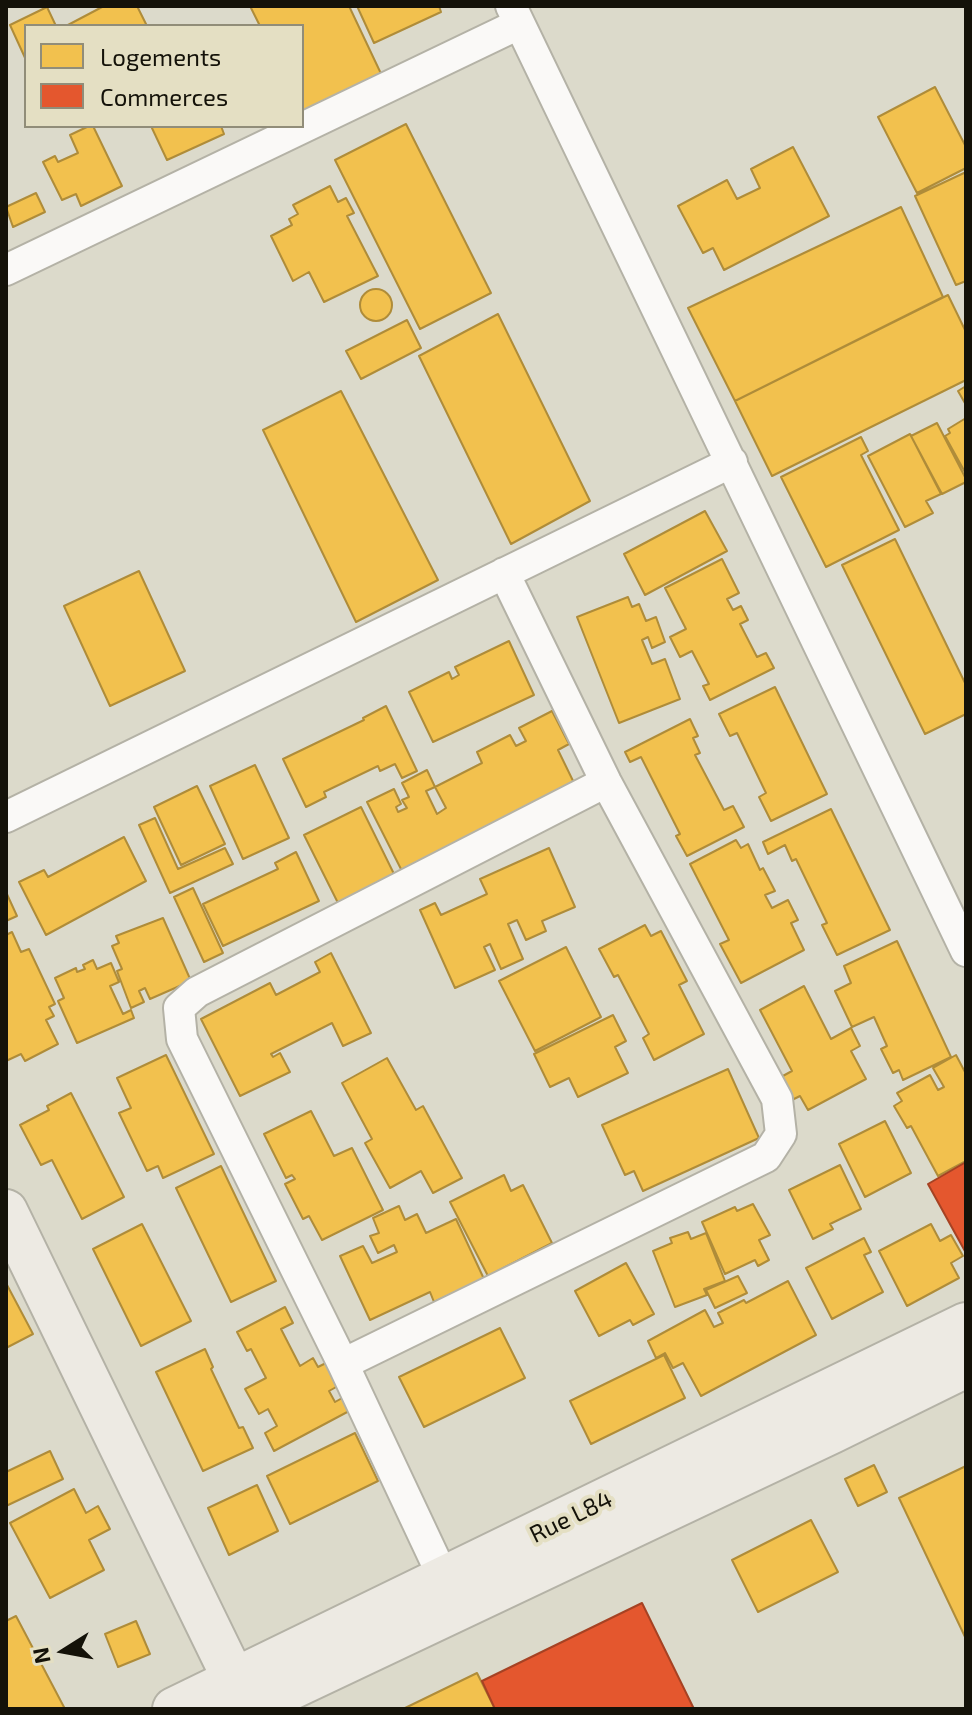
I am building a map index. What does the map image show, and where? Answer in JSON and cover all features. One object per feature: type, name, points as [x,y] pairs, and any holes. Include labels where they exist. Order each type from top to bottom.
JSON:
[{"type":"street","points":[[304,121],[515,15],[966,951]]},
{"type":"street","points":[[6,270],[289,128]]},
{"type":"street","points":[[6,817],[732,462]]},
{"type":"street","points":[[343,1364],[766,1157],[781,1134],[777,1099],[606,782],[504,573]]},
{"type":"street","points":[[451,1595],[343,1364],[182,1039],[179,1008],[197,992],[606,782]]},
{"type":"street","points":[[6,1211],[244,1702]]},
{"type":"street","name":"Rue L84","points":[[174,1709],[244,1702],[966,1324]]},
{"type":"street","name":"Rue L84","points":[[451,1595],[966,1366]]},
{"type":"building: Logements","points":[[104,6],[137,6],[146,24],[70,24]]},
{"type":"building: Logements","points":[[250,6],[349,6],[384,80],[304,116],[304,24],[259,24]]},
{"type":"building: Logements","points":[[357,6],[439,6],[441,12],[374,43]]},
{"type":"building: Logements","points":[[47,7],[55,24],[24,24],[24,56],[10,25]]},
{"type":"building: Logements","points":[[935,87],[966,147],[966,168],[917,193],[878,117]]},
{"type":"building: Logements","points":[[406,124],[491,293],[420,329],[335,160]]},
{"type":"building: Logements","points":[[85,128],[94,128],[122,186],[81,206],[76,194],[62,200],[43,162],[55,156],[58,162],[78,153],[70,135]]},
{"type":"building: Logements","points":[[152,128],[222,128],[224,134],[167,160]]},
{"type":"building: Logements","points":[[793,147],[829,216],[724,270],[713,248],[703,253],[678,206],[727,180],[737,199],[760,188],[751,169]]},
{"type":"building: Logements","points":[[966,172],[966,281],[956,285],[915,196]]},
{"type":"building: Logements","points":[[330,186],[338,202],[346,198],[354,213],[347,216],[378,276],[324,302],[309,272],[293,281],[271,236],[292,225],[289,219],[298,214],[293,205]]},
{"type":"building: Logements","points":[[36,193],[45,212],[13,227],[6,207]]},
{"type":"building: Logements","points":[[901,207],[943,297],[735,401],[688,308]]},
{"type":"building: Logements","points":[[376,289],[388,293],[392,305],[388,317],[376,321],[364,317],[360,305],[364,293]]},
{"type":"building: Logements","points":[[948,295],[966,332],[966,380],[772,476],[735,401]]},
{"type":"building: Logements","points":[[498,314],[590,501],[511,544],[419,356]]},
{"type":"building: Logements","points":[[407,320],[421,348],[361,379],[346,351]]},
{"type":"building: Logements","points":[[966,386],[966,405],[958,391]]},
{"type":"building: Logements","points":[[341,391],[438,580],[356,622],[263,430]]},
{"type":"building: Logements","points":[[966,418],[966,474],[945,436],[950,433],[948,429]]},
{"type":"building: Logements","points":[[937,423],[966,479],[966,482],[942,494],[911,436]]},
{"type":"building: Logements","points":[[910,434],[941,494],[926,501],[933,513],[905,527],[868,456]]},
{"type":"building: Logements","points":[[861,437],[868,451],[861,455],[899,530],[826,567],[781,477]]},
{"type":"building: Logements","points":[[705,511],[727,551],[645,595],[624,554]]},
{"type":"building: Logements","points":[[895,539],[966,685],[966,714],[925,734],[842,565]]},
{"type":"building: Logements","points":[[722,559],[739,593],[727,599],[733,610],[741,606],[748,620],[740,624],[757,657],[766,653],[774,668],[710,700],[703,686],[709,684],[692,651],[680,657],[670,637],[686,629],[665,588]]},
{"type":"building: Logements","points":[[139,571],[185,671],[110,706],[64,606]]},
{"type":"building: Logements","points":[[628,597],[632,607],[639,604],[646,621],[656,617],[665,642],[652,648],[648,637],[642,640],[652,664],[665,659],[680,699],[619,723],[577,617]]},
{"type":"building: Logements","points":[[509,641],[534,695],[433,742],[409,692],[449,672],[452,679],[459,675],[455,667]]},
{"type":"building: Logements","points":[[775,687],[827,794],[771,821],[759,797],[766,793],[737,733],[730,736],[719,714]]},
{"type":"building: Logements","points":[[386,706],[417,771],[402,778],[395,764],[380,771],[378,766],[324,792],[326,797],[306,807],[283,759]]},
{"type":"building: Logements","points":[[552,711],[569,744],[558,750],[577,789],[405,877],[367,802],[394,789],[401,804],[396,807],[398,812],[407,808],[402,800],[409,797],[402,783],[427,770],[435,787],[482,763],[477,752],[510,735],[516,746],[526,741],[519,728]],"holes":[[[435,787],[446,808],[437,814],[426,791]]]},
{"type":"building: Logements","points":[[690,719],[698,736],[693,738],[700,753],[695,755],[724,810],[733,806],[744,827],[687,856],[676,836],[680,834],[641,757],[630,762],[625,752]]},
{"type":"building: Logements","points":[[255,765],[289,838],[243,859],[210,786]]},
{"type":"building: Logements","points":[[197,786],[225,844],[181,865],[154,807]]},
{"type":"building: Logements","points":[[361,807],[396,878],[340,907],[304,835]]},
{"type":"building: Logements","points":[[831,809],[890,930],[837,955],[822,925],[827,923],[796,859],[792,861],[785,845],[768,854],[763,842]]},
{"type":"building: Logements","points":[[155,818],[178,869],[225,848],[233,864],[170,893],[139,825]]},
{"type":"building: Logements","points":[[124,837],[146,881],[46,935],[19,882],[44,870],[48,877]]},
{"type":"building: Logements","points":[[736,840],[741,848],[748,844],[760,870],[763,868],[775,891],[765,895],[772,908],[788,900],[798,920],[791,923],[804,950],[741,983],[720,944],[729,940],[690,864]]},
{"type":"building: Logements","points":[[549,848],[575,907],[542,921],[546,931],[526,940],[517,920],[508,924],[523,959],[501,969],[490,944],[484,947],[495,970],[455,988],[420,910],[435,903],[441,915],[487,894],[480,879]]},
{"type":"building: Logements","points":[[296,852],[319,901],[223,946],[203,904],[278,869],[275,863]]},
{"type":"building: Logements","points":[[193,888],[223,953],[204,962],[174,897]]},
{"type":"building: Logements","points":[[6,892],[17,916],[6,921]]},
{"type":"building: Logements","points":[[163,918],[191,981],[150,999],[145,988],[139,991],[144,1002],[131,1008],[117,971],[122,969],[112,946],[119,943],[116,936]]},
{"type":"building: Logements","points":[[645,925],[651,936],[661,931],[687,981],[679,985],[704,1034],[654,1060],[643,1038],[649,1034],[618,975],[614,977],[599,949]]},
{"type":"building: Logements","points":[[12,932],[21,952],[29,949],[55,1004],[49,1007],[54,1016],[46,1020],[58,1044],[25,1061],[21,1054],[6,1061],[6,935]]},
{"type":"building: Logements","points":[[897,941],[951,1057],[903,1080],[899,1070],[893,1073],[881,1049],[887,1046],[874,1017],[852,1027],[835,991],[851,983],[844,966]]},
{"type":"building: Logements","points":[[566,947],[601,1017],[535,1051],[499,981]]},
{"type":"building: Logements","points":[[331,953],[371,1033],[343,1046],[332,1023],[271,1054],[273,1057],[280,1053],[290,1072],[240,1096],[201,1019],[270,983],[276,995],[320,972],[315,962]]},
{"type":"building: Logements","points":[[93,960],[97,969],[111,963],[119,982],[110,986],[123,1014],[131,1010],[134,1018],[77,1043],[58,1001],[64,998],[55,978],[76,968],[77,972],[85,969],[83,965]]},
{"type":"building: Logements","points":[[804,986],[831,1039],[851,1028],[860,1046],[851,1051],[866,1079],[808,1110],[800,1096],[792,1100],[781,1077],[792,1071],[760,1010]]},
{"type":"building: Logements","points":[[613,1015],[626,1041],[615,1047],[628,1073],[578,1097],[569,1078],[550,1087],[534,1054]]},
{"type":"building: Logements","points":[[166,1055],[214,1154],[163,1178],[158,1166],[147,1171],[119,1113],[131,1108],[117,1078]]},
{"type":"building: Logements","points":[[956,1055],[966,1074],[966,1161],[938,1176],[911,1126],[907,1128],[894,1106],[902,1101],[897,1093],[930,1075],[938,1090],[944,1087],[933,1068]]},
{"type":"building: Logements","points":[[387,1058],[416,1110],[423,1106],[462,1178],[433,1193],[421,1171],[390,1188],[365,1143],[372,1139],[342,1083]]},
{"type":"building: Logements","points":[[728,1069],[759,1138],[643,1191],[634,1171],[625,1175],[602,1125]]},
{"type":"building: Logements","points":[[71,1093],[124,1197],[82,1219],[52,1160],[41,1165],[20,1125],[49,1110],[47,1106]]},
{"type":"building: Logements","points":[[311,1111],[334,1156],[352,1148],[383,1210],[322,1240],[309,1216],[303,1219],[285,1184],[295,1179],[292,1175],[286,1178],[264,1134]]},
{"type":"building: Logements","points":[[885,1121],[911,1173],[865,1197],[839,1144]]},
{"type":"building: Logements","points":[[840,1165],[861,1209],[830,1224],[833,1229],[813,1239],[789,1190]]},
{"type":"building: Logements","points":[[221,1166],[276,1281],[231,1302],[176,1188]]},
{"type":"building: Logements","points":[[504,1175],[511,1191],[523,1185],[552,1243],[488,1276],[450,1202]]},
{"type":"building: Logements","points":[[753,1204],[770,1235],[759,1240],[769,1260],[758,1266],[755,1260],[725,1274],[702,1222],[735,1207],[737,1211]]},
{"type":"building: Logements","points":[[399,1206],[405,1220],[417,1214],[426,1233],[456,1219],[484,1279],[434,1302],[430,1292],[370,1320],[340,1256],[363,1246],[372,1263],[397,1252],[394,1245],[378,1253],[370,1236],[379,1233],[373,1218]]},
{"type":"building: Logements","points":[[142,1224],[191,1321],[141,1346],[93,1249]]},
{"type":"building: Logements","points":[[931,1224],[940,1241],[951,1235],[963,1256],[951,1263],[959,1278],[907,1306],[879,1251]]},
{"type":"building: Logements","points":[[688,1232],[691,1239],[706,1233],[725,1281],[704,1289],[707,1295],[675,1307],[653,1251],[672,1243],[670,1238]]},
{"type":"building: Logements","points":[[864,1238],[871,1252],[864,1255],[883,1292],[832,1319],[806,1268]]},
{"type":"building: Logements","points":[[626,1263],[654,1314],[633,1325],[630,1320],[599,1336],[575,1291]]},
{"type":"building: Logements","points":[[738,1276],[747,1293],[715,1308],[706,1290]]},
{"type":"building: Logements","points":[[788,1281],[816,1335],[701,1396],[683,1363],[673,1368],[665,1353],[656,1358],[648,1341],[705,1310],[714,1327],[723,1323],[718,1313],[744,1300],[746,1303]]},
{"type":"building: Logements","points":[[6,1283],[33,1334],[6,1348]]},
{"type":"building: Logements","points":[[285,1307],[293,1323],[281,1329],[300,1366],[313,1358],[318,1367],[326,1363],[338,1386],[329,1391],[335,1402],[344,1397],[351,1410],[274,1451],[265,1433],[277,1426],[268,1409],[259,1414],[245,1389],[266,1378],[251,1349],[247,1351],[237,1332]]},
{"type":"building: Logements","points":[[500,1328],[525,1378],[424,1427],[399,1377]]},
{"type":"building: Logements","points":[[205,1349],[239,1428],[243,1427],[253,1448],[203,1471],[156,1372]]},
{"type":"building: Logements","points":[[664,1355],[685,1398],[591,1444],[570,1401]]},
{"type":"building: Logements","points":[[355,1433],[378,1481],[290,1524],[267,1476]]},
{"type":"building: Logements","points":[[50,1451],[63,1479],[6,1506],[6,1472]]},
{"type":"building: Logements","points":[[874,1465],[887,1492],[858,1506],[845,1479]]},
{"type":"building: Logements","points":[[966,1466],[966,1639],[899,1498]]},
{"type":"building: Logements","points":[[257,1485],[278,1531],[229,1555],[208,1508]]},
{"type":"building: Logements","points":[[74,1489],[86,1513],[98,1506],[110,1529],[89,1540],[104,1570],[50,1598],[10,1523]]},
{"type":"building: Logements","points":[[811,1520],[838,1572],[758,1612],[732,1560]]},
{"type":"building: Logements","points":[[16,1616],[65,1709],[6,1709],[6,1621]]},
{"type":"building: Logements","points":[[136,1621],[150,1654],[118,1667],[105,1634]]},
{"type":"building: Logements","points":[[477,1673],[495,1709],[403,1709]]},
{"type":"building: Commerces","points":[[966,1162],[966,1253],[928,1184]]},
{"type":"building: Commerces","points":[[642,1603],[694,1709],[495,1709],[482,1681]]}]
